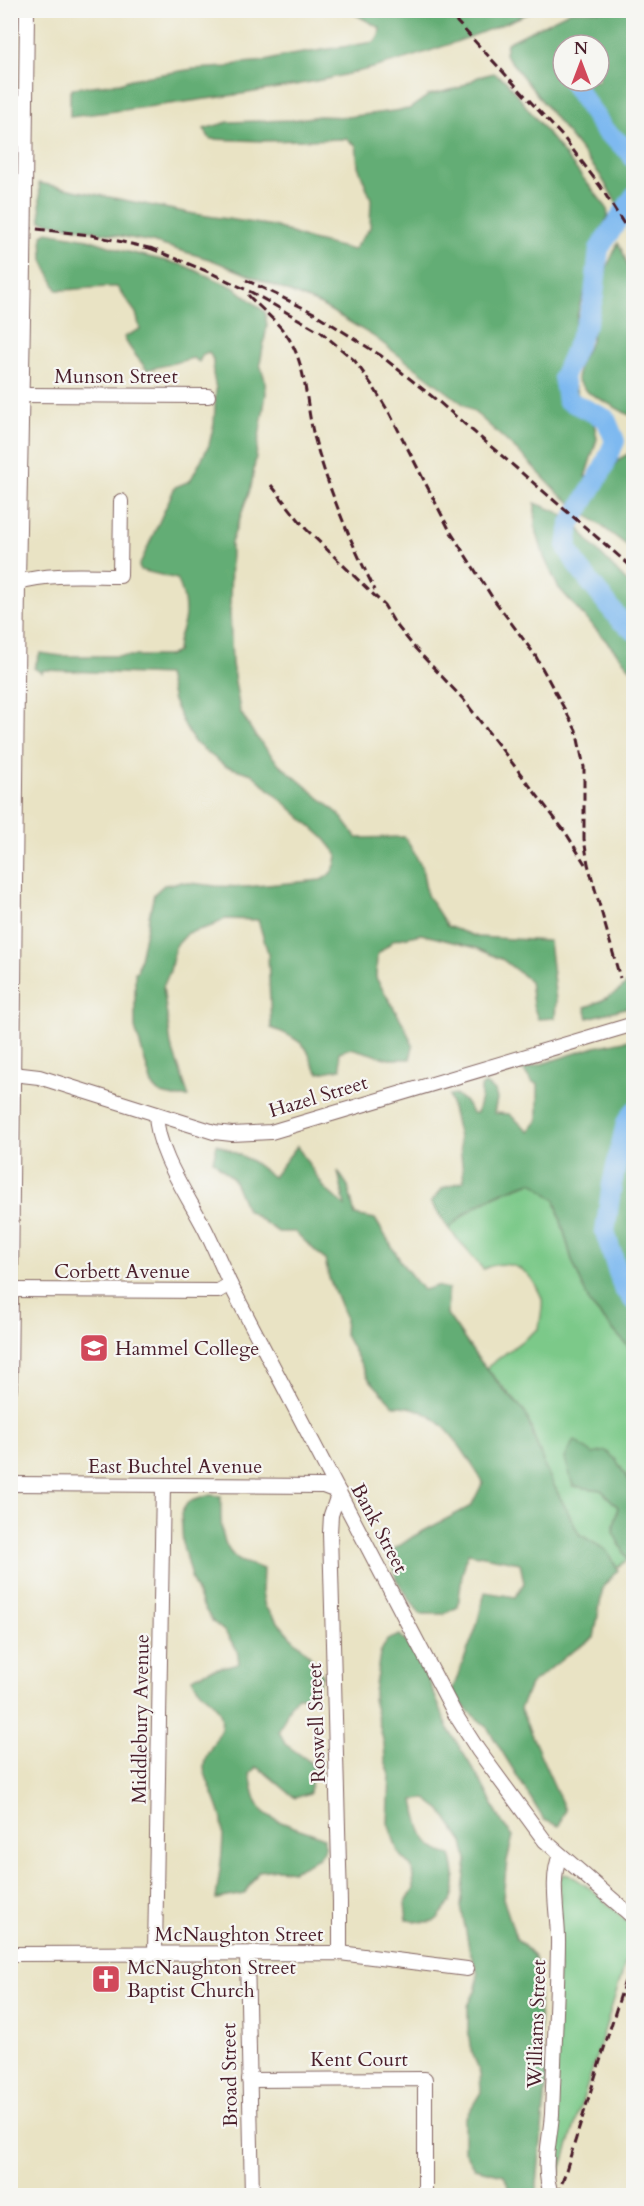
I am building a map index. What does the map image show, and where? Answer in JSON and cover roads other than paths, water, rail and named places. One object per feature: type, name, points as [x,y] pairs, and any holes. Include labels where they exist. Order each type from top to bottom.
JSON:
[{"type":"street","points":[[10,1389],[13,836],[23,395],[17,347],[24,266],[27,10]]},
{"type":"street","name":"Munson Street","points":[[23,395],[208,396]]},
{"type":"street","points":[[18,582],[46,576],[120,576],[121,501]]},
{"type":"street","name":"Hazel Street","points":[[13,1074],[39,1077],[214,1132],[232,1134],[271,1132],[633,1024]]},
{"type":"street","name":"Bank Street","points":[[156,1114],[156,1131],[165,1154],[466,1732],[532,1827],[560,1855],[633,1918]]},
{"type":"street","name":"Corbett Avenue","points":[[12,1290],[218,1291],[231,1284]]},
{"type":"street","name":"East Buchtel Avenue","points":[[10,1484],[322,1486],[339,1492]]},
{"type":"street","name":"Middlebury Avenue","points":[[155,1953],[163,1485]]},
{"type":"street","name":"Roswell Street","points":[[339,1492],[332,1507],[330,1533],[340,1953]]},
{"type":"street","name":"Williams Street","points":[[552,2196],[547,2176],[546,2158],[551,2119],[558,1964],[555,1872],[560,1855]]},
{"type":"street","name":"McNaughton Street","points":[[10,1954],[340,1953],[467,1969]]},
{"type":"street","name":"Broad Street","points":[[247,1954],[252,2196]]},
{"type":"street","name":"Kent Court","points":[[249,2080],[425,2079],[425,2196]]},
{"type":"waterway","points":[[579,93],[605,131],[629,151],[634,159]]},
{"type":"waterway","points":[[634,196],[599,249],[594,295],[588,319],[563,377],[567,400],[606,419],[615,441],[602,471],[570,525],[567,547],[579,568],[620,620],[634,631]]},
{"type":"waterway","points":[[634,1111],[626,1123],[612,1184],[605,1232],[623,1288],[634,1301]]},
{"type":"railway","points":[[446,10],[564,138],[600,186],[634,240]]},
{"type":"railway","points":[[10,226],[91,235],[158,250]]},
{"type":"railway","points":[[150,248],[251,292],[321,332],[355,361],[374,388],[390,414],[450,531],[492,597],[535,655],[576,730],[584,767],[584,839],[588,864],[620,978]]},
{"type":"railway","points":[[246,280],[314,313],[380,355],[439,402],[634,569]]},
{"type":"railway","points":[[248,295],[282,329],[296,353],[303,377],[311,425],[326,476],[348,534],[375,590]]},
{"type":"railway","points":[[271,485],[306,529],[384,605],[414,647],[463,699],[566,833],[585,864]]},
{"type":"railway","points":[[558,2196],[634,1952]]},
{"type":"place","name":"Hammel College","points":[[94,1348]]},
{"type":"place","name":"McNaughton Street Baptist Church","points":[[106,1979]]}]
